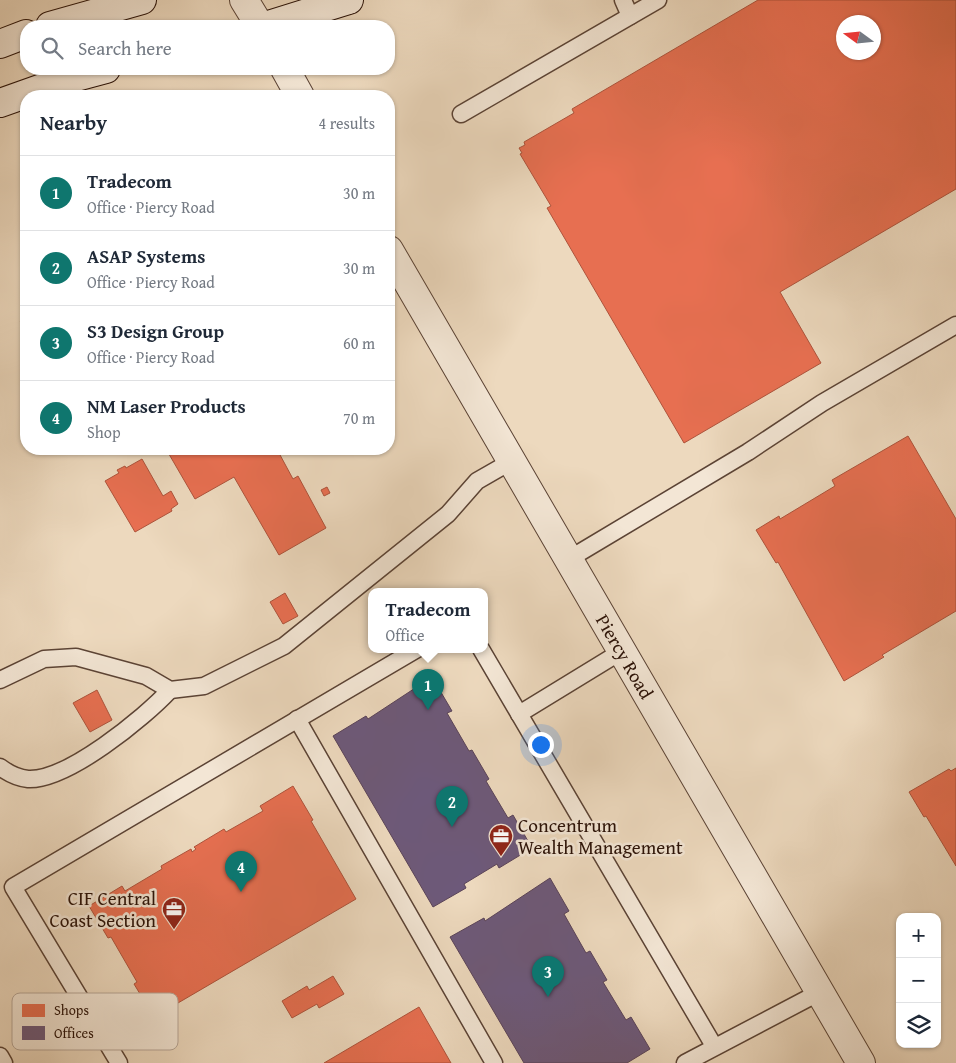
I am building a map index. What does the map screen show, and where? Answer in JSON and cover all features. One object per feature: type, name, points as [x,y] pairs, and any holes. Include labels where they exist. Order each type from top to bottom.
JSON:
[{"type":"street","points":[[71,20],[142,0]]},
{"type":"street","points":[[244,0],[256,20]]},
{"type":"street","points":[[284,20],[349,0]]},
{"type":"street","points":[[0,44],[20,36]]},
{"type":"street","points":[[35,90],[84,75]]},
{"type":"street","points":[[288,75],[297,90]]},
{"type":"street","points":[[0,102],[20,95]]},
{"type":"street","name":"Piercy Road","points":[[395,260],[862,1063]]},
{"type":"lane","points":[[623,0],[630,16]]},
{"type":"lane","points":[[461,114],[658,0]]},
{"type":"lane","points":[[569,559],[740,457],[822,403],[956,325]]},
{"type":"lane","points":[[0,680],[44,660],[76,657],[146,676],[170,690],[204,686],[284,646],[448,514],[477,481],[512,461]]},
{"type":"lane","points":[[519,714],[622,650]]},
{"type":"lane","points":[[77,993],[13,887],[409,653]]},
{"type":"lane","points":[[483,653],[714,1046]]},
{"type":"lane","points":[[0,766],[9,774],[29,779],[61,771],[115,739],[151,710],[170,690]]},
{"type":"lane","points":[[297,719],[494,1063]]},
{"type":"lane","points":[[685,1063],[714,1046],[820,992]]},
{"type":"lane","points":[[111,1050],[119,1063]]},
{"type":"lane","points":[[0,1056],[4,1063]]},
{"type":"building: Shops","points":[[758,0],[956,0],[956,189],[780,292],[821,363],[684,443],[547,208],[551,206],[520,154],[522,153],[519,148],[525,145],[524,142],[574,113],[572,109]]},
{"type":"building: Shops","points":[[908,436],[956,519],[956,611],[882,655],[884,657],[844,681],[778,562],[776,563],[756,530],[779,516],[780,519],[835,486],[832,480]]},
{"type":"building: Shops","points":[[169,455],[280,455],[293,479],[298,476],[326,528],[279,555],[234,477],[195,499]]},
{"type":"building: Shops","points":[[142,459],[163,496],[171,491],[178,504],[171,509],[172,511],[135,532],[105,481],[119,473],[117,470],[125,466],[126,468]]},
{"type":"building: Shops","points":[[327,487],[330,493],[324,496],[321,490]]},
{"type":"building: Shops","points":[[285,593],[298,616],[283,624],[270,602]]},
{"type":"building: Shops","points":[[97,690],[112,720],[90,732],[73,703]]},
{"type":"building: Shops","points":[[956,768],[956,866],[909,792],[949,769],[951,771]]},
{"type":"building: Shops","points":[[293,786],[356,899],[178,1003],[178,993],[139,993],[134,984],[137,982],[111,937],[108,938],[89,906],[122,886],[125,891],[162,869],[161,866],[191,849],[192,852],[196,849],[194,847],[224,829],[226,832],[263,811],[260,806]]},
{"type":"building: Shops","points":[[333,976],[344,994],[319,1008],[317,1004],[292,1018],[282,1001],[307,986],[309,990]]},
{"type":"building: Shops","points":[[419,1007],[451,1063],[324,1063]]},
{"type":"building: Offices","points":[[432,677],[452,711],[447,713],[469,751],[472,750],[489,779],[486,781],[508,818],[513,815],[532,848],[499,868],[497,864],[464,884],[466,888],[433,907],[333,736],[366,716],[368,719]]},
{"type":"building: Offices","points":[[550,878],[569,911],[564,914],[586,953],[590,951],[607,980],[603,982],[626,1020],[631,1017],[650,1049],[627,1063],[524,1063],[450,937],[484,918],[485,921]]},
{"type":"place","name":"Tradecom","points":[[428,710]]},
{"type":"place","name":"ASAP Systems","points":[[452,827]]},
{"type":"place","name":"Concentrum Wealth Management","points":[[501,857]]},
{"type":"place","name":"NM Laser Products","points":[[241,892]]},
{"type":"place","name":"CIF Central Coast Section","points":[[174,930]]},
{"type":"place","name":"S3 Design Group","points":[[548,997]]}]
